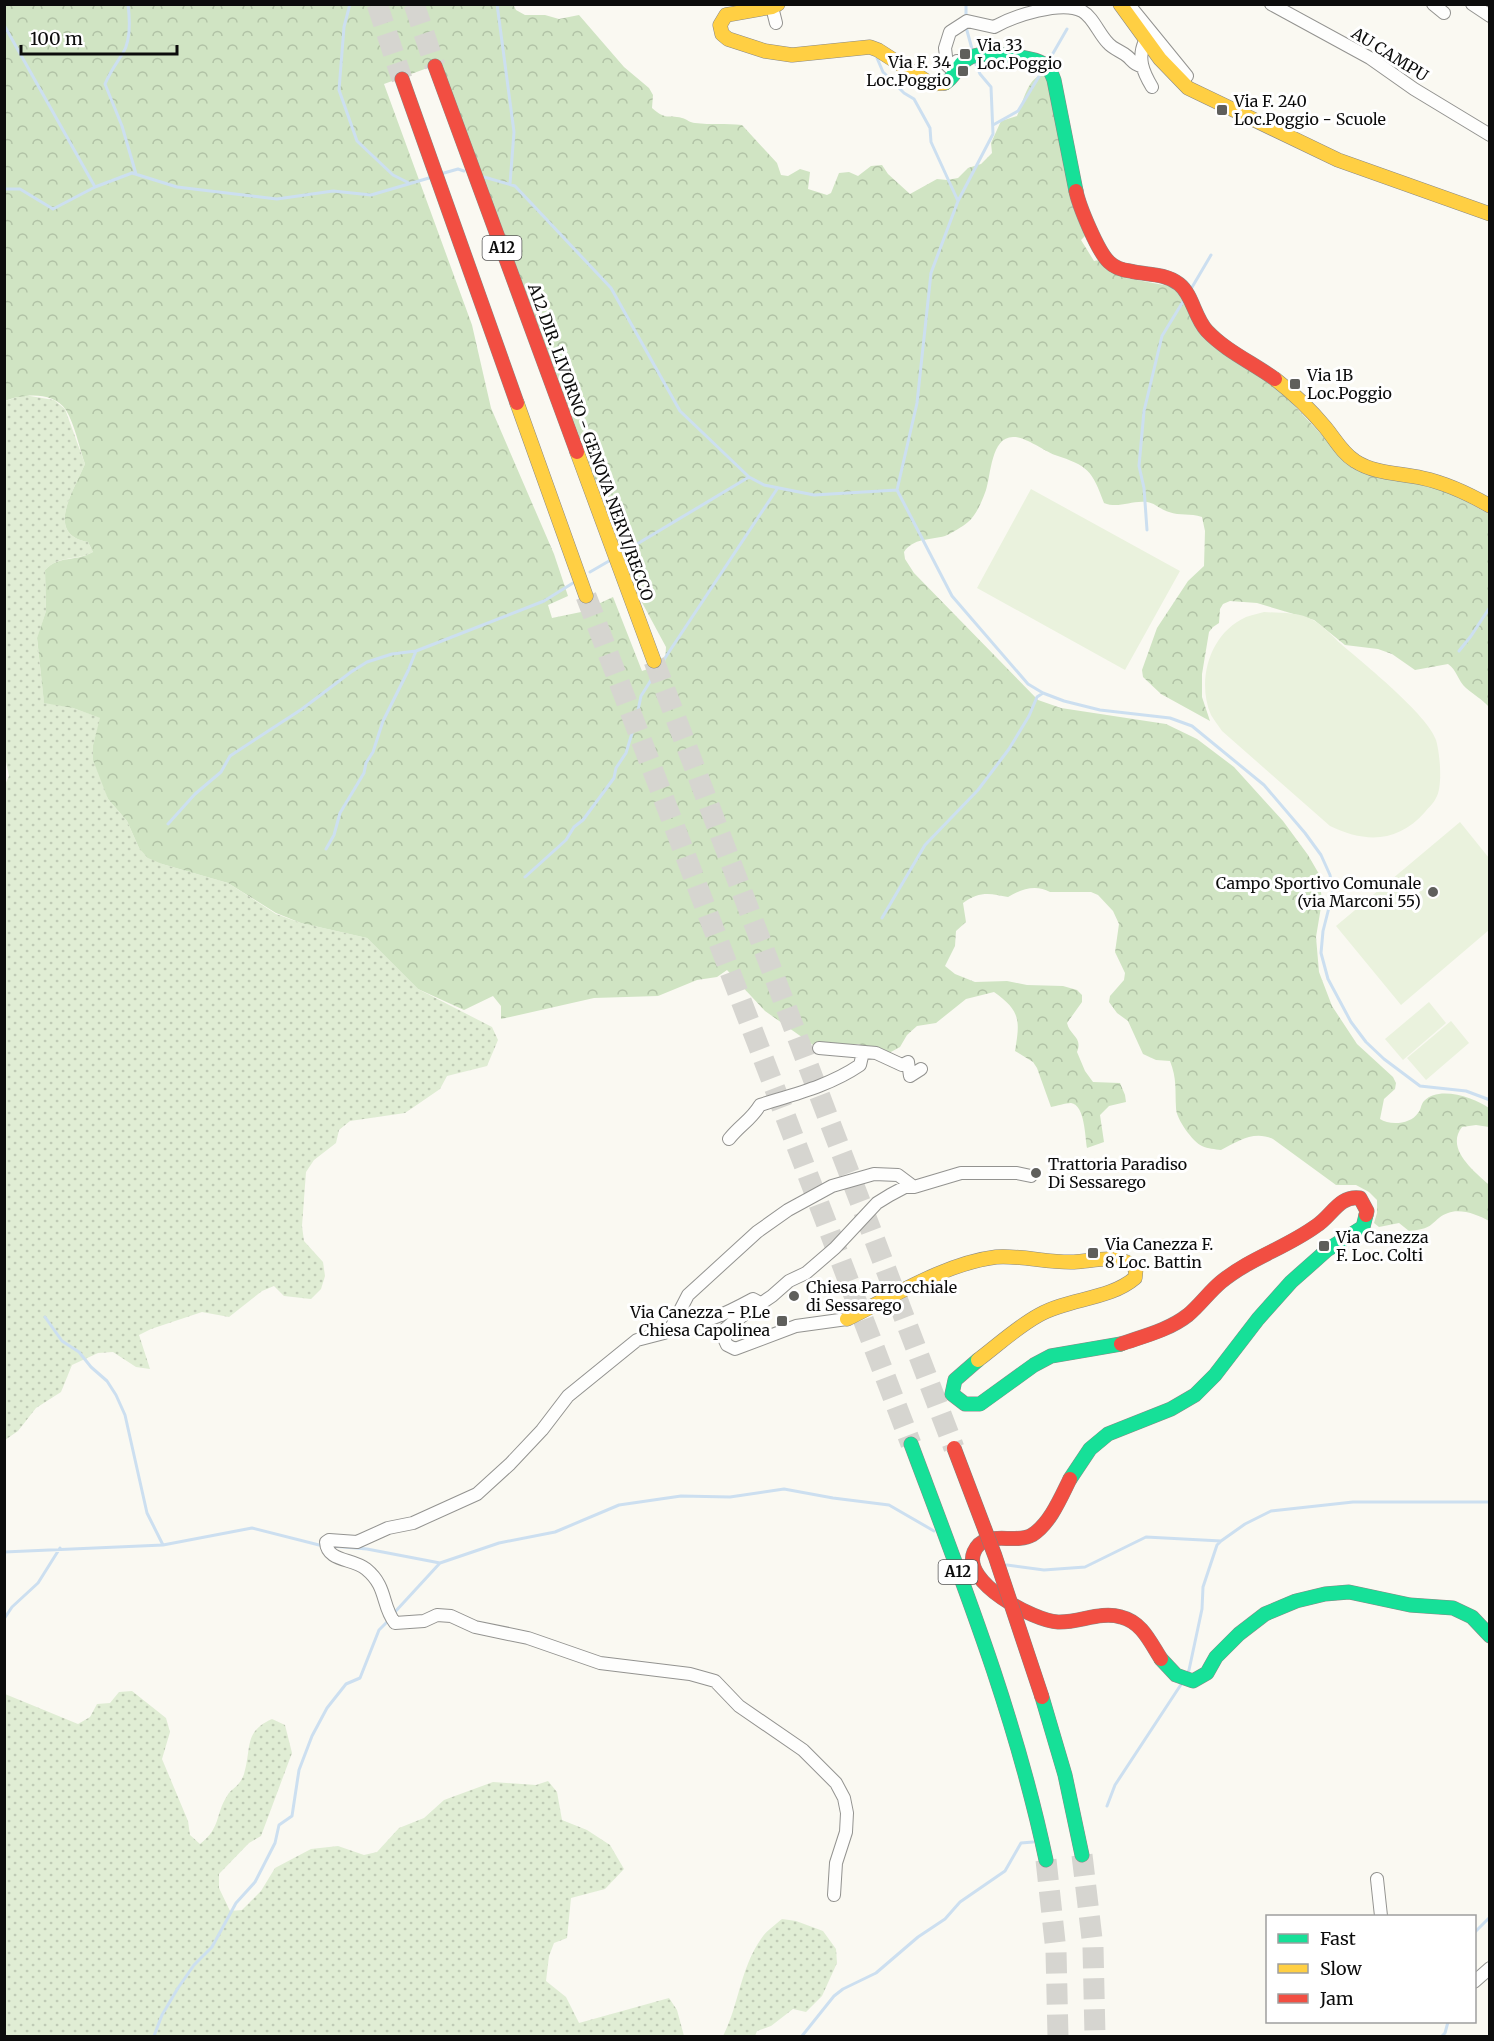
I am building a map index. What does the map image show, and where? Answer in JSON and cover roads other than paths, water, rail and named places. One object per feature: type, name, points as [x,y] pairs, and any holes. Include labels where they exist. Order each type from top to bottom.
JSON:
[{"type":"main road","points":[[1120,4],[1145,41],[1174,76],[1188,88],[1338,160],[1490,214]]},
{"type":"main road","points":[[775,6],[726,15],[720,25],[722,34],[728,39],[765,51],[792,55],[870,47],[931,84],[941,85],[948,82],[970,59],[1030,59],[1046,66],[1054,80],[1078,201],[1105,259],[1113,266],[1124,270],[1168,278],[1179,284],[1204,328],[1294,394],[1324,426],[1342,450],[1356,462],[1371,469],[1414,476],[1456,487],[1490,506]]},
{"type":"main road","name":"A12 DIR. LIVORNO - GENOVA NERVI/RECCO","points":[[435,66],[654,661]]},
{"type":"main road","name":"A12","points":[[402,79],[586,596]]},
{"type":"main road","points":[[847,1319],[953,1267],[976,1260],[999,1257],[1071,1262],[1115,1259],[1128,1261],[1136,1268],[1135,1278],[1123,1288],[1079,1299],[1039,1315],[969,1366],[955,1380],[952,1394],[965,1404],[980,1404],[1034,1365],[1051,1356],[1113,1346],[1160,1331],[1188,1315],[1220,1283],[1244,1265],[1301,1237],[1321,1223],[1343,1200],[1356,1197],[1364,1201],[1367,1211],[1363,1227],[1337,1242],[1305,1269],[1267,1307],[1217,1374],[1195,1395],[1173,1409],[1114,1431],[1098,1441],[1084,1455],[1071,1474],[1060,1498],[1043,1523],[1031,1535],[1010,1539],[988,1539],[978,1544],[972,1562],[977,1572],[991,1588],[1011,1604],[1050,1621],[1078,1622],[1119,1616],[1135,1622],[1148,1636],[1163,1661],[1175,1675],[1193,1681],[1207,1673],[1216,1657],[1264,1614],[1296,1601],[1325,1594],[1349,1592],[1410,1605],[1453,1608],[1472,1617],[1490,1636]]},
{"type":"main road","name":"A12","points":[[911,1444],[1005,1699],[1031,1786],[1046,1860]]},
{"type":"main road","name":"A12","points":[[954,1448],[995,1556],[1059,1748],[1082,1855]]},
{"type":"street","points":[[1129,4],[1171,59],[1200,88],[1203,95]]},
{"type":"street","name":"AU CAMPU","points":[[1271,4],[1370,58],[1414,89],[1490,135]]},
{"type":"street","points":[[1433,4],[1444,14]]},
{"type":"street","points":[[1472,4],[1490,16]]},
{"type":"street","points":[[775,6],[776,23]]},
{"type":"street","points":[[970,59],[957,61],[949,67],[945,48],[950,32],[967,21],[994,27],[1031,12],[1072,7],[1084,11],[1109,45],[1141,66]]},
{"type":"street","points":[[1145,41],[1142,48],[1141,66],[1152,87]]},
{"type":"street","points":[[819,1048],[876,1053],[902,1065],[908,1062],[910,1076],[921,1069]]},
{"type":"street","points":[[729,1138],[739,1126],[752,1118],[760,1105],[820,1087],[843,1076],[860,1065],[863,1052]]},
{"type":"street","points":[[847,1319],[796,1326],[735,1349],[727,1346],[723,1336],[728,1326],[762,1304],[789,1281],[806,1273],[835,1248],[877,1203],[905,1187],[914,1187],[960,1173],[1017,1173],[1031,1176]]},
{"type":"street","points":[[834,1895],[836,1863],[846,1832],[847,1813],[844,1798],[836,1784],[803,1750],[739,1706],[715,1681],[690,1674],[600,1664],[528,1638],[475,1627],[451,1616],[437,1615],[424,1621],[392,1619],[383,1591],[368,1570],[358,1563],[342,1560],[326,1546],[329,1540],[357,1542],[388,1528],[413,1523],[477,1494],[542,1430],[568,1396],[637,1340],[663,1333],[672,1326],[688,1295],[757,1232],[809,1197],[832,1186],[874,1174],[898,1175],[914,1187]]},
{"type":"street","points":[[672,1326],[693,1324],[715,1317],[753,1299],[762,1304]]},
{"type":"street","points":[[1377,1879],[1380,1915]]},
{"type":"street","points":[[1476,1980],[1490,1968]]},
{"type":"waterway","points":[[128,4],[129,36],[123,53],[105,84],[122,126],[136,174]]},
{"type":"waterway","points":[[350,4],[344,27],[339,90],[357,141],[393,175],[409,183]]},
{"type":"waterway","points":[[497,4],[514,132],[510,184]]},
{"type":"waterway","points":[[966,4],[966,17]]},
{"type":"waterway","points":[[4,25],[95,187]]},
{"type":"waterway","points":[[966,27],[972,49]]},
{"type":"waterway","points":[[1048,62],[1067,29]]},
{"type":"waterway","points":[[877,58],[883,72],[904,93],[914,99],[930,128],[931,142],[958,201]]},
{"type":"waterway","points":[[975,62],[980,74],[991,87],[993,134],[958,201],[931,273],[917,403],[897,490],[952,596],[1028,684],[1064,701],[1100,710],[1170,718],[1192,726],[1264,785],[1305,833],[1321,855],[1330,875],[1333,892],[1323,931],[1321,953],[1328,979],[1351,1022],[1366,1042],[1384,1059],[1420,1086],[1466,1091],[1490,1100]]},
{"type":"waterway","points":[[993,125],[1018,111],[1043,70]]},
{"type":"waterway","points":[[444,173],[458,169],[464,171]]},
{"type":"waterway","points":[[4,189],[20,189],[53,209],[95,187],[132,173],[177,187],[277,199],[333,191],[371,195],[429,178]]},
{"type":"waterway","points":[[484,177],[515,186],[611,288],[680,411],[749,477],[764,485],[814,495],[897,490]]},
{"type":"waterway","points":[[1191,289],[1211,255]]},
{"type":"waterway","points":[[1147,530],[1144,488],[1139,466],[1144,411],[1162,336],[1184,300]]},
{"type":"waterway","points":[[622,553],[749,477]]},
{"type":"waterway","points":[[663,661],[777,489]]},
{"type":"waterway","points":[[590,572],[609,561]]},
{"type":"waterway","points":[[168,824],[195,794],[221,772],[230,756],[302,709],[367,662],[392,654],[416,651],[544,601],[573,583]]},
{"type":"waterway","points":[[1459,651],[1490,607]]},
{"type":"waterway","points":[[326,849],[334,835],[340,813],[364,773],[383,721],[416,651]]},
{"type":"waterway","points":[[525,877],[566,840],[614,778],[616,768],[626,753],[641,696],[658,669]]},
{"type":"waterway","points":[[882,918],[925,845],[978,790],[1009,749],[1029,716],[1037,697],[1043,693]]},
{"type":"waterway","points":[[45,1317],[62,1341],[79,1352],[107,1381],[116,1395],[125,1415],[147,1513],[163,1545]]},
{"type":"waterway","points":[[394,1613],[440,1563],[499,1543],[555,1532],[619,1505],[681,1496],[730,1497],[784,1489],[889,1505],[934,1531]]},
{"type":"waterway","points":[[1007,1565],[1044,1570],[1085,1567],[1146,1537],[1221,1541],[1245,1524],[1271,1511],[1353,1502],[1490,1502]]},
{"type":"waterway","points":[[4,1552],[163,1545],[252,1528],[323,1546]]},
{"type":"waterway","points":[[1187,1674],[1202,1609],[1203,1587],[1217,1545],[1221,1541]]},
{"type":"waterway","points":[[332,1546],[367,1549],[440,1563]]},
{"type":"waterway","points":[[4,1619],[12,1607],[38,1583],[60,1548]]},
{"type":"waterway","points":[[154,2036],[162,2015],[178,1988],[194,1965],[212,1947],[236,1903],[255,1882],[275,1843],[279,1825],[292,1816],[299,1770],[312,1736],[327,1708],[346,1684],[360,1678],[379,1630],[388,1621]]},
{"type":"waterway","points":[[1107,1806],[1115,1785],[1182,1683]]},
{"type":"waterway","points":[[802,2036],[834,1996],[843,1989],[876,1973],[918,1937],[945,1919],[960,1902],[1005,1871],[1021,1843],[1033,1842]]},
{"type":"waterway","points":[[1476,1931],[1490,1917]]},
{"type":"waterway","points":[[1442,2036],[1448,2023]]},
{"type":"tunnel","points":[[377,4],[402,79]]},
{"type":"tunnel","points":[[414,4],[435,66]]},
{"type":"tunnel","points":[[586,596],[911,1444]]},
{"type":"tunnel","points":[[654,661],[954,1448]]},
{"type":"tunnel","points":[[1082,1855],[1093,1947],[1095,2036]]},
{"type":"tunnel","points":[[1046,1860],[1056,1951],[1058,2036]]},
{"type":"place","name":"Via 33 Loc.Poggio","points":[[965,54]]},
{"type":"place","name":"Via F. 34 Loc.Poggio","points":[[963,71]]},
{"type":"place","name":"Via F. 240 Loc.Poggio - Scuole","points":[[1222,110]]},
{"type":"place","name":"Via 1B Loc.Poggio","points":[[1295,384]]},
{"type":"place","name":"Campo Sportivo Comunale (via Marconi 55)","points":[[1433,892]]},
{"type":"place","name":"Trattoria Paradiso Di Sessarego","points":[[1036,1173]]},
{"type":"place","name":"Via Canezza F. Loc. Colti","points":[[1324,1246]]},
{"type":"place","name":"Via Canezza F. 8 Loc. Battin","points":[[1093,1253]]},
{"type":"place","name":"Chiesa Parrocchiale di Sessarego","points":[[794,1296]]},
{"type":"place","name":"Via Canezza - P.Le Chiesa Capolinea","points":[[782,1321]]}]
